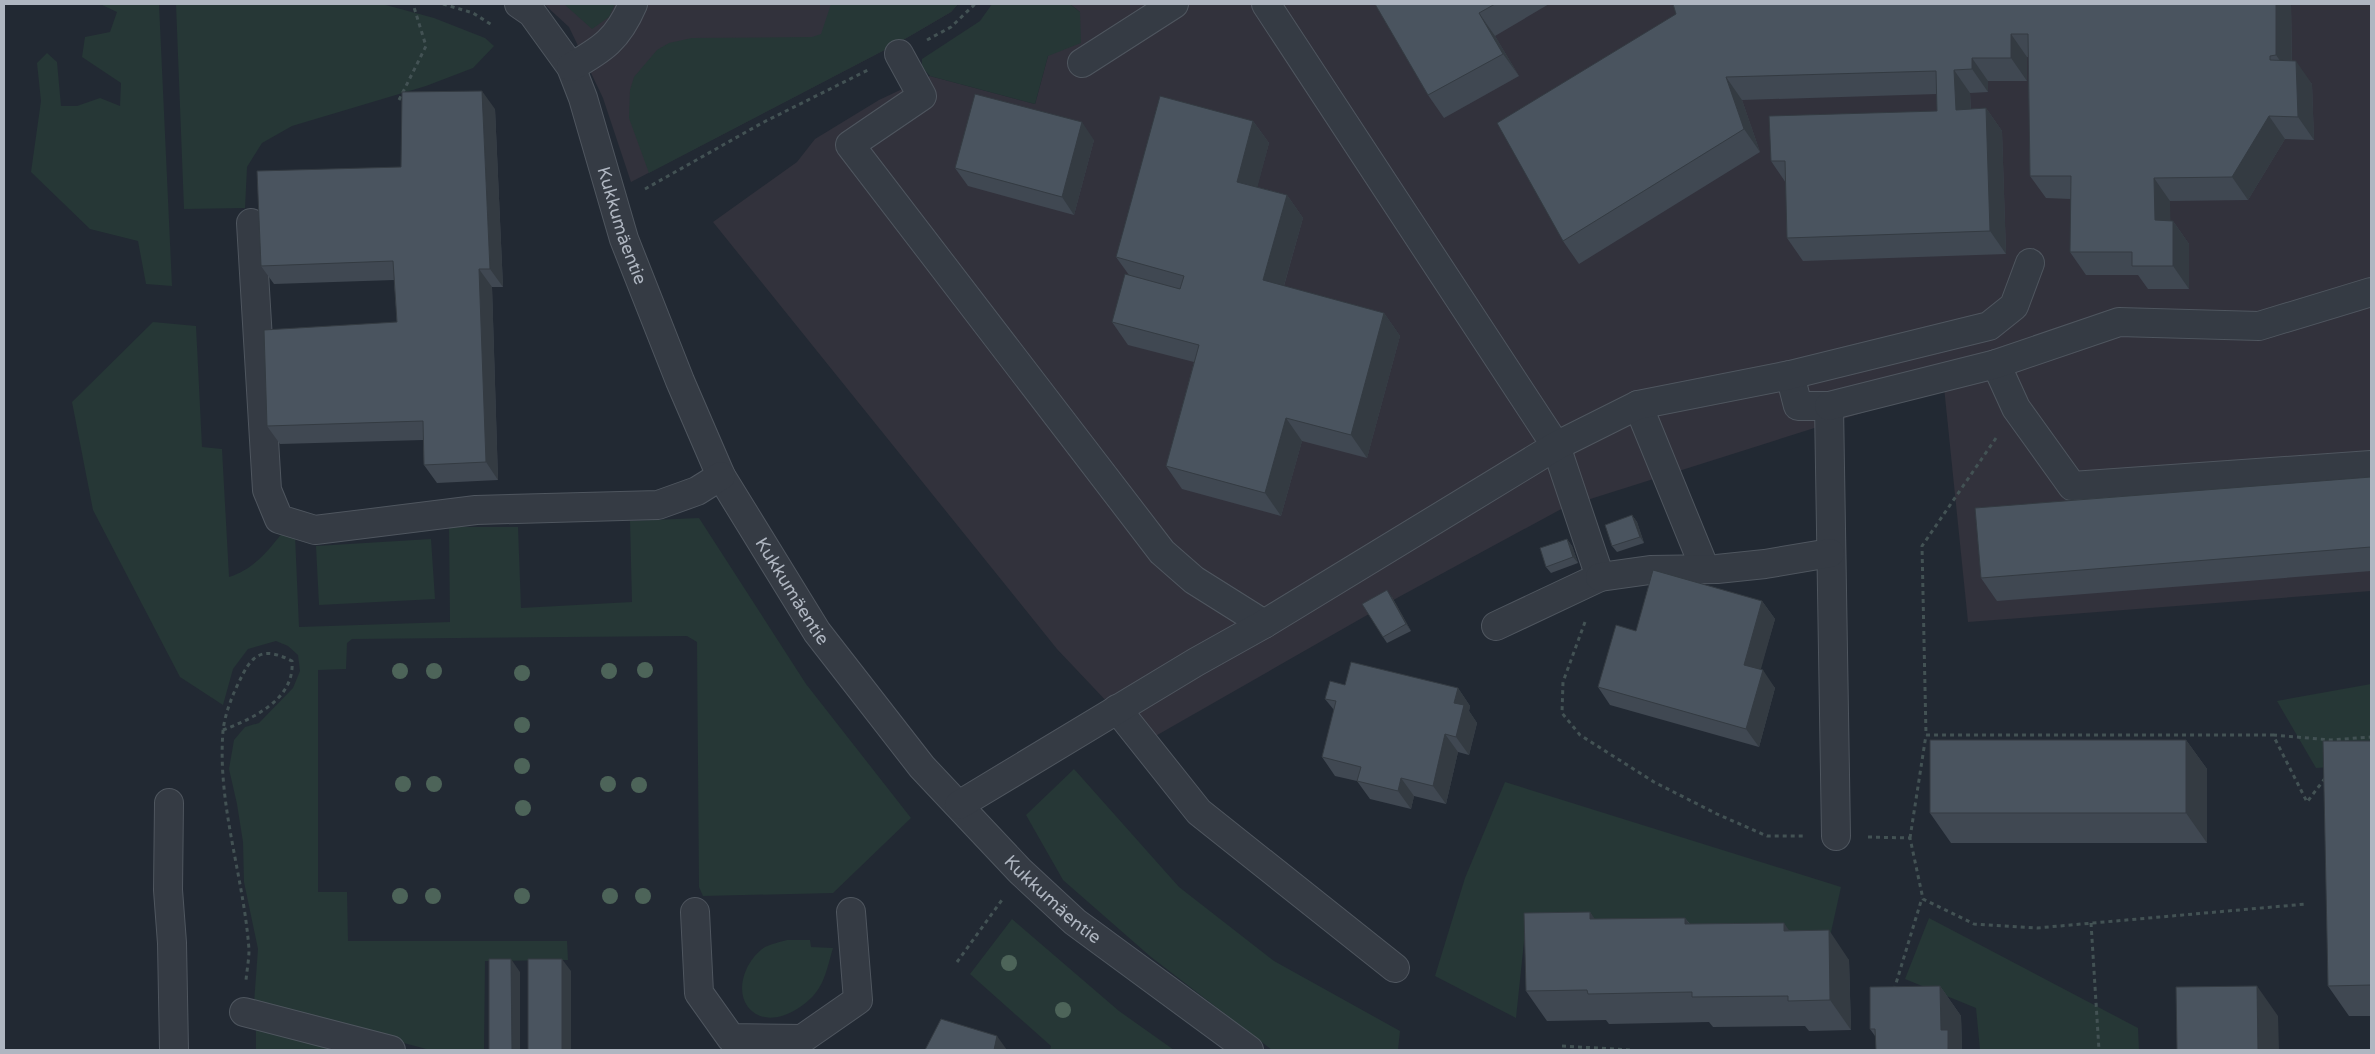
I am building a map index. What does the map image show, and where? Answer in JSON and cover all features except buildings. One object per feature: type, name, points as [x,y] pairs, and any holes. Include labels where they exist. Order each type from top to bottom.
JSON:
[{"type":"street","name":"Kukkumäentie","points":[[519,4],[532,13],[570,66],[583,98],[616,206],[624,239],[721,476],[816,632],[922,767],[1020,871],[1075,922],[1249,1050]]},
{"type":"street","points":[[570,66],[601,50],[625,23],[633,4]]},
{"type":"street","points":[[1082,63],[1174,4]]},
{"type":"street","points":[[1266,4],[1556,446],[1600,577]]},
{"type":"street","points":[[899,54],[922,96],[850,145],[1158,548],[1194,580],[1264,624]]},
{"type":"street","points":[[251,223],[267,490],[279,519],[315,530],[476,510],[658,505],[697,491],[721,476]]},
{"type":"street","points":[[959,805],[1264,624],[1556,446],[1638,405],[1790,375],[1989,326],[2014,306],[2030,263]]},
{"type":"street","points":[[1790,375],[1798,406],[1829,406],[1996,364],[2119,322],[2259,326],[2371,292]]},
{"type":"street","points":[[1996,364],[2016,408],[2072,486],[2371,465]]},
{"type":"street","points":[[1638,405],[1705,569]]},
{"type":"street","points":[[1829,406],[1836,836]]},
{"type":"street","points":[[1496,626],[1600,577],[1650,570],[1705,569],[1766,564],[1830,554]]},
{"type":"street","points":[[1118,709],[1200,812],[1395,968]]},
{"type":"street","points":[[169,803],[168,890],[172,943],[174,1050]]},
{"type":"street","points":[[695,912],[699,993],[730,1038],[802,1039],[858,1000],[851,912]]},
{"type":"street","points":[[244,1012],[391,1050]]},
{"type":"path","points":[[399,100],[426,46],[413,4]]},
{"type":"path","points":[[443,4],[473,14],[495,27]]},
{"type":"path","points":[[616,206],[762,123],[951,27],[975,4]]},
{"type":"path","points":[[1894,994],[1923,899],[1910,838],[1926,735],[1922,546],[2016,408]]},
{"type":"path","points":[[1600,577],[1563,682],[1562,713],[1580,735],[1654,782],[1717,814],[1767,836],[1910,838]]},
{"type":"path","points":[[224,730],[251,719],[283,694],[293,674],[292,661],[277,654],[264,654],[250,660],[233,693],[224,730],[225,792],[249,951],[244,1012]]},
{"type":"path","points":[[1926,735],[2273,735],[2331,740],[2371,737]]},
{"type":"path","points":[[2273,735],[2307,802],[2327,775]]},
{"type":"path","points":[[1923,899],[1974,924],[2037,928],[2306,904]]},
{"type":"path","points":[[2092,923],[2099,1050]]},
{"type":"path","points":[[1562,1046],[1631,1050]]},
{"type":"shaded area","points":[[100,4],[159,4],[172,286],[146,284],[138,241],[90,229],[31,172],[41,101],[37,63],[47,53],[57,62],[61,106],[77,106],[100,98],[120,106],[121,83],[82,57],[85,37],[110,32],[117,12]]},
{"type":"shaded area","points":[[176,4],[382,4],[434,18],[485,38],[494,46],[473,68],[426,86],[292,126],[262,143],[247,167],[245,208],[184,209]]},
{"type":"shaded area","points":[[544,4],[958,4],[951,12],[898,43],[631,182],[603,98],[569,27]]},
{"type":"shaded area","points":[[564,4],[615,4],[609,17],[592,29]]},
{"type":"shaded area","points":[[831,4],[958,4],[951,12],[898,43],[649,173],[629,118],[630,90],[634,77],[657,50],[669,43],[692,38],[812,37],[821,34]]},
{"type":"shaded area","points":[[992,4],[1070,4],[1080,12],[1081,43],[1048,56],[1035,104],[930,76],[922,67],[922,59],[980,21]]},
{"type":"shaded area","points":[[1070,4],[2371,4],[2371,591],[1968,622],[1944,387],[1565,507],[1397,598],[1145,742],[1057,649],[713,222],[797,162],[815,139],[879,100],[930,76],[1035,104],[1048,56],[1080,12]]},
{"type":"shaded area","points":[[153,322],[196,326],[202,447],[222,449],[229,577],[253,565],[283,532],[295,535],[299,627],[450,622],[449,527],[518,527],[521,608],[632,602],[630,521],[699,518],[806,684],[911,818],[833,893],[703,896],[699,887],[697,642],[687,636],[352,639],[347,643],[346,669],[318,670],[318,892],[347,892],[348,941],[567,941],[568,960],[485,961],[484,1050],[430,1050],[254,1003],[258,949],[244,882],[243,842],[229,769],[234,740],[245,727],[259,723],[293,688],[300,671],[298,655],[288,646],[276,641],[248,649],[233,669],[223,705],[180,677],[93,510],[72,402]]},
{"type":"shaded area","points":[[431,539],[435,599],[319,605],[316,546]]},
{"type":"shaded area","points":[[2371,684],[2371,764],[2316,768],[2277,701]]},
{"type":"shaded area","points":[[1074,769],[1179,887],[1274,961],[1400,1031],[1398,1050],[1272,1050],[1151,957],[1063,880],[1026,815]]},
{"type":"shaded area","points":[[1505,782],[1841,887],[1827,950],[1525,932],[1516,1018],[1435,976],[1465,878]]},
{"type":"shaded area","points":[[1929,918],[2138,1028],[2139,1050],[1980,1050],[1976,1008],[1905,979]]},
{"type":"shaded area","points":[[1012,919],[1119,1011],[1174,1050],[1050,1050],[1051,1046],[970,974]]},
{"type":"shaded area","points":[[787,940],[810,940],[811,947],[833,948],[824,979],[813,996],[797,1009],[776,1017],[756,1014],[748,1007],[744,1000],[742,983],[744,974],[753,958],[765,947]]},
{"type":"shaded area","points":[[256,1021],[363,1050],[256,1050]]}]
